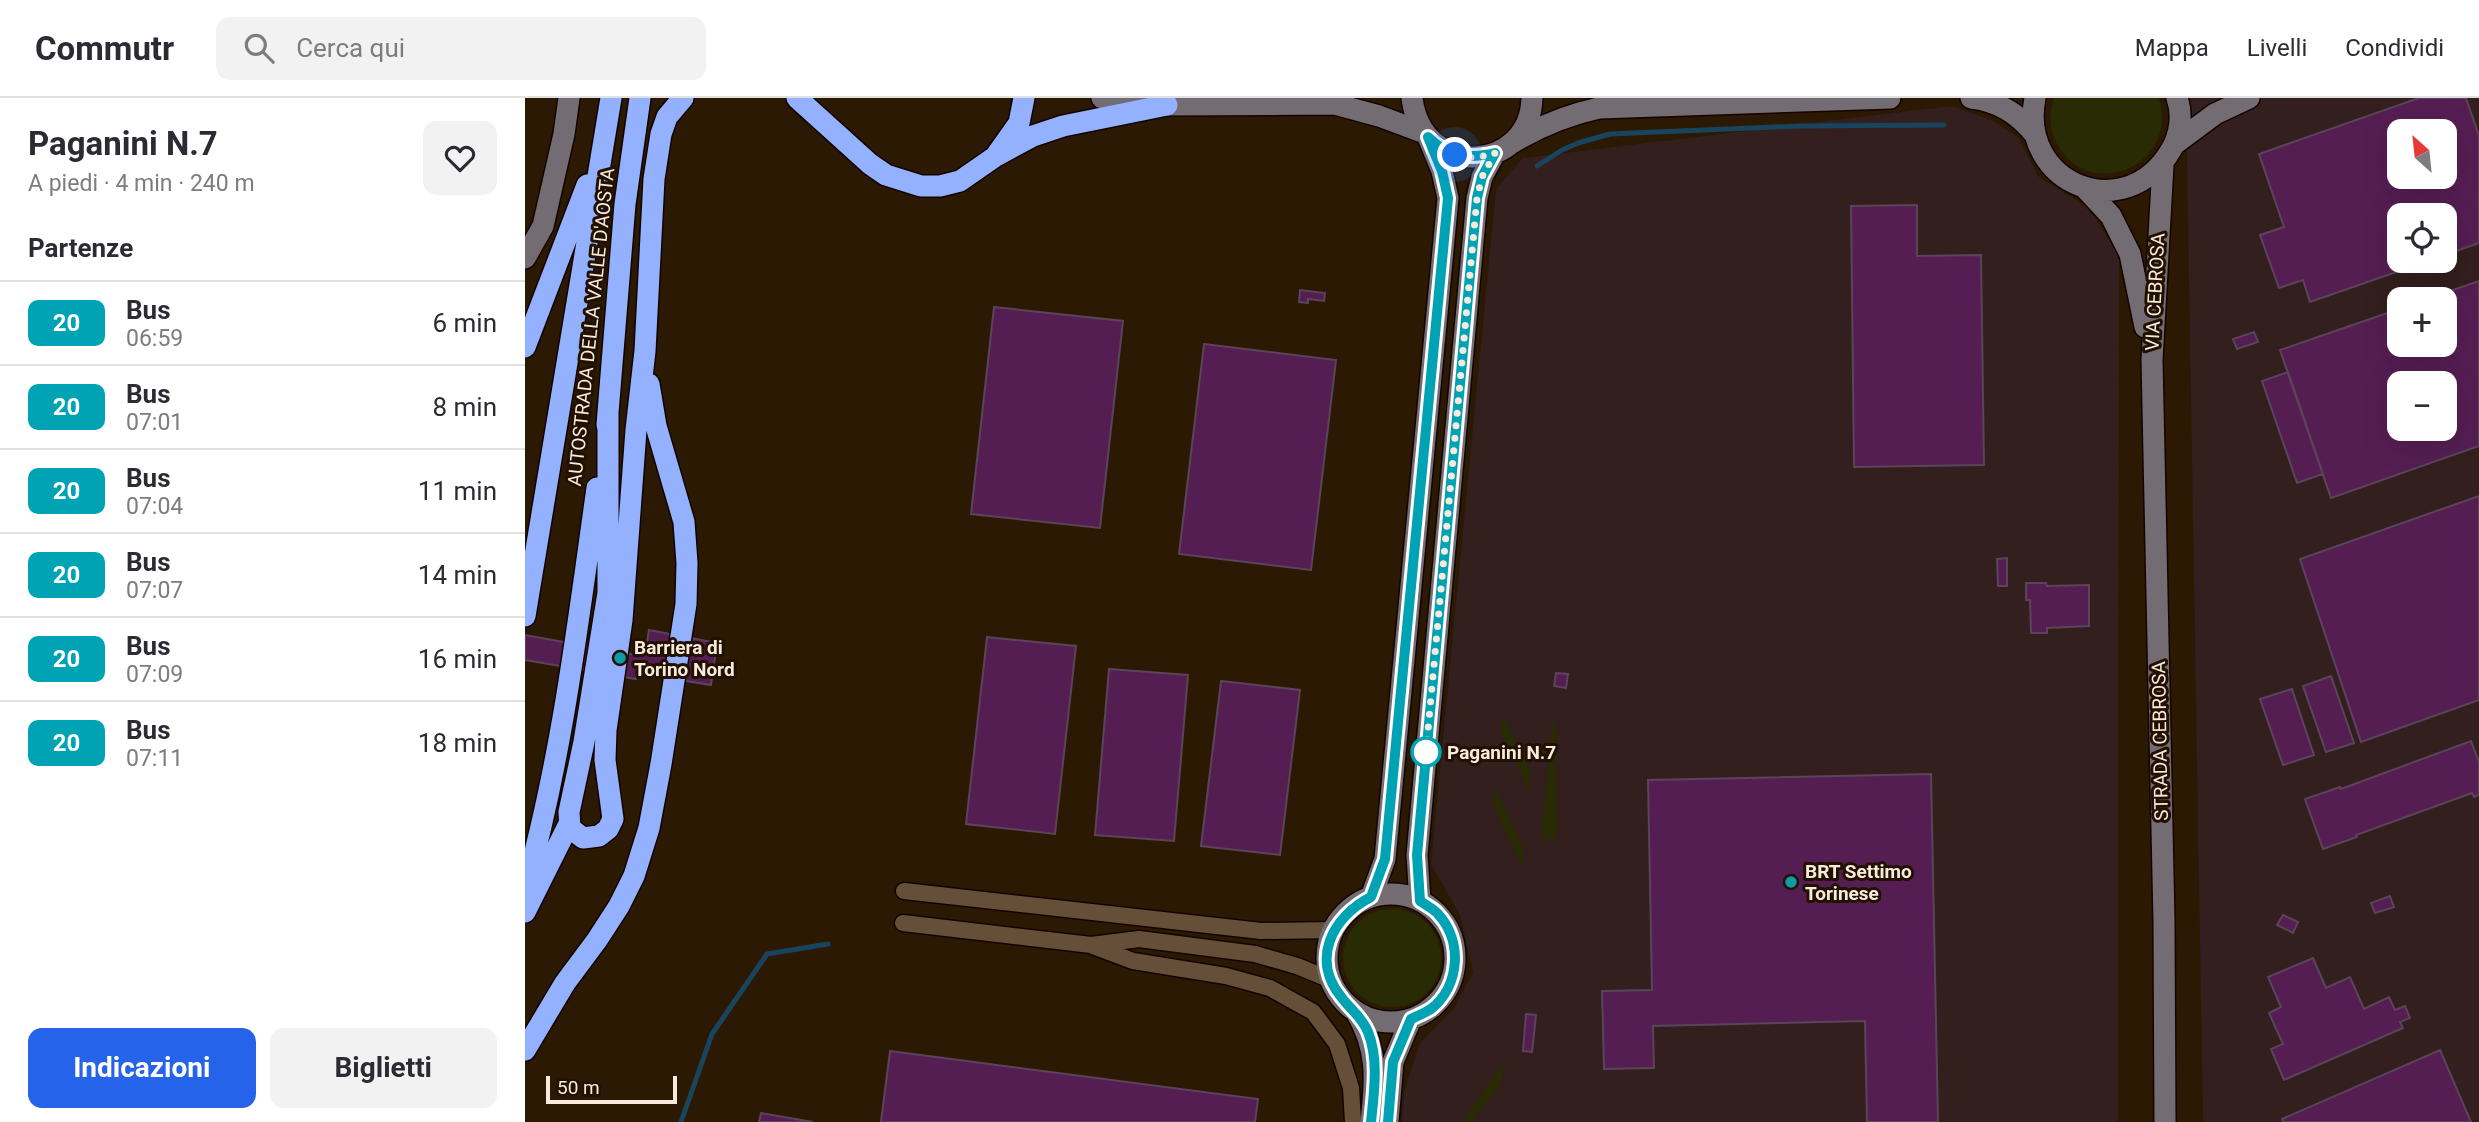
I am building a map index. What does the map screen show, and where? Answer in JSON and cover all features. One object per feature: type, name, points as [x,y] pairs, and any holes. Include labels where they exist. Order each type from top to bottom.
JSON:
[{"type":"highway","name":"AUTOSTRADA DELLA VALLE D'AOSTA","points":[[525,616],[611,98]]},
{"type":"highway","name":"AUTOSTRADA DELLA VALLE D'AOSTA","points":[[525,889],[550,786],[575,644],[608,414],[625,204],[640,98]]},
{"type":"highway","points":[[569,824],[576,835],[592,839],[608,829],[613,819],[605,760],[605,730],[622,620],[636,430],[645,351],[656,157],[667,117],[683,98]]},
{"type":"highway","points":[[797,98],[870,164],[902,182],[921,187],[960,181],[996,156],[1033,136],[1063,126],[1167,105]]},
{"type":"highway","points":[[1010,98],[1008,124],[1011,131]]},
{"type":"highway","points":[[996,156],[1019,123],[1024,98]]},
{"type":"highway","points":[[525,347],[603,144]]},
{"type":"highway","points":[[525,1049],[565,983],[619,906],[634,876],[649,828],[661,764],[684,615],[687,563],[684,522],[651,404],[645,351]]},
{"type":"highway","points":[[525,912],[569,824],[584,741],[608,593],[608,414]]},
{"type":"street","points":[[525,258],[564,134],[569,98]]},
{"type":"street","points":[[1102,98],[1138,104],[1167,105],[1343,101],[1425,135],[1437,146],[1455,155],[1475,158],[1503,148],[1569,114],[1599,108],[1890,98]]},
{"type":"street","points":[[1371,897],[1385,859],[1448,198],[1442,171],[1414,114],[1412,98]]},
{"type":"street","points":[[1420,901],[1417,855],[1477,198],[1482,177],[1503,148],[1525,127],[1532,108],[1532,98]]},
{"type":"street","points":[[1971,98],[2007,108],[2024,120],[2035,135]]},
{"type":"street","points":[[2035,98],[2032,117],[2035,135],[2045,159],[2062,177],[2085,188],[2106,191],[2127,188],[2147,179],[2163,165],[2176,143],[2180,124],[2177,98]]},
{"type":"street","points":[[2176,143],[2215,114],[2249,98]]},
{"type":"street","name":"VIA CEBROSA","points":[[2151,360],[2163,165]]},
{"type":"street","name":"VIA CEBROSA","points":[[2085,188],[2111,216],[2130,254],[2151,360]]},
{"type":"street","name":"STRADA CEBROSA","points":[[2151,360],[2164,922],[2165,1122]]},
{"type":"street","points":[[904,891],[1261,931],[1334,930]]},
{"type":"street","points":[[1356,1012],[1383,1021],[1411,1019],[1430,1009],[1445,994],[1454,974],[1456,952],[1450,931],[1438,914],[1420,901],[1405,895],[1388,894],[1371,897],[1356,905],[1343,916],[1334,930],[1328,955],[1331,980],[1341,998],[1356,1012],[1368,1031],[1373,1050],[1371,1122]]},
{"type":"street","points":[[903,923],[1091,945],[1139,939],[1255,954],[1297,966],[1331,980]]},
{"type":"street","points":[[1091,945],[1133,961],[1226,976],[1270,988],[1313,1012],[1337,1044],[1351,1088],[1353,1122]]},
{"type":"street","points":[[1388,1122],[1393,1062],[1411,1019]]},
{"type":"shaded area","points":[[2186,98],[2479,98],[2479,1122],[2203,1122]]},
{"type":"shaded area","points":[[1952,106],[1991,120],[2018,137],[2038,176],[2088,208],[2119,254],[2118,1122],[1402,1122],[1404,1092],[1420,1043],[1455,1007],[1473,972],[1460,915],[1431,864],[1496,189],[1523,158]]},
{"type":"green space","points":[[2054,98],[2159,98],[2162,122],[2156,143],[2143,159],[2127,169],[2107,173],[2087,171],[2069,160],[2055,140],[2050,119]]},
{"type":"green space","points":[[1502,720],[1506,721],[1530,772],[1529,792],[1501,731]]},
{"type":"green space","points":[[1552,723],[1556,723],[1557,839],[1541,839]]},
{"type":"green space","points":[[1495,787],[1524,849],[1522,867],[1493,805]]},
{"type":"green space","points":[[1392,909],[1411,913],[1427,923],[1437,939],[1441,958],[1437,977],[1427,993],[1411,1003],[1392,1007],[1373,1003],[1357,993],[1347,977],[1343,958],[1347,939],[1357,923],[1373,913]]},
{"type":"green space","points":[[1503,1063],[1502,1081],[1472,1122],[1464,1122],[1465,1118]]},
{"type":"building","points":[[2419,98],[2466,98],[2479,136],[2479,243],[2457,251],[2457,203],[2387,203],[2387,273],[2393,273],[2310,302],[2303,280],[2279,288],[2260,235],[2284,227],[2259,154]]},
{"type":"building","points":[[1917,205],[1917,256],[1981,255],[1984,465],[1854,467],[1851,206]]},
{"type":"building","points":[[2479,281],[2479,446],[2331,498],[2280,350],[2387,313],[2387,357],[2457,357],[2457,289]]},
{"type":"building","points":[[1300,290],[1325,293],[1324,301],[1308,299],[1308,303],[1299,302]]},
{"type":"building","points":[[994,307],[1123,321],[1100,528],[971,514]]},
{"type":"building","points":[[2254,332],[2258,342],[2237,349],[2233,339]]},
{"type":"building","points":[[1204,344],[1336,360],[1311,570],[1179,554]]},
{"type":"building","points":[[2288,372],[2323,474],[2297,483],[2262,381]]},
{"type":"building","points":[[2479,496],[2479,700],[2361,742],[2300,559]]},
{"type":"building","points":[[2007,558],[2007,586],[1998,586],[1997,559]]},
{"type":"building","points":[[2026,583],[2046,583],[2047,586],[2089,585],[2089,626],[2047,628],[2047,633],[2031,633],[2030,600],[2026,600]]},
{"type":"building","name":"Barriera di Torino Nord","points":[[649,630],[717,643],[711,685],[637,673],[636,679],[525,660],[525,635],[641,656],[645,655]]},
{"type":"building","points":[[987,637],[1076,646],[1055,834],[966,824]]},
{"type":"building","points":[[1109,669],[1188,675],[1174,841],[1095,835]]},
{"type":"building","points":[[1556,673],[1568,674],[1566,688],[1554,686]]},
{"type":"building","points":[[2331,676],[2354,743],[2326,752],[2303,686]]},
{"type":"building","points":[[1221,681],[1300,690],[1280,855],[1201,846]]},
{"type":"building","points":[[2292,689],[2314,755],[2283,765],[2260,699]]},
{"type":"building","points":[[2471,741],[2479,762],[2479,795],[2474,797],[2472,793],[2323,849],[2305,799],[2340,787],[2341,789]]},
{"type":"building","name":"BRT Settimo Torinese","points":[[1931,774],[1938,1122],[1867,1122],[1865,1021],[1653,1026],[1654,1068],[1604,1069],[1602,991],[1652,990],[1648,780]]},
{"type":"building","points":[[2390,896],[2394,907],[2375,913],[2371,903]]},
{"type":"building","points":[[2283,915],[2298,922],[2293,933],[2277,925]]},
{"type":"building","points":[[2313,958],[2326,988],[2350,977],[2364,1009],[2389,997],[2395,1010],[2405,1006],[2410,1018],[2400,1022],[2403,1028],[2284,1080],[2271,1049],[2283,1044],[2269,1013],[2281,1007],[2268,977]]},
{"type":"building","points":[[1526,1014],[1536,1015],[1532,1052],[1523,1051]]},
{"type":"building","points":[[2440,1050],[2471,1122],[2283,1122],[2282,1119]]},
{"type":"building","points":[[890,1051],[1258,1099],[1255,1122],[881,1122]]},
{"type":"building","points":[[761,1113],[813,1122],[759,1122]]},
{"type":"waterway","points":[[1537,166],[1562,150],[1610,134],[1800,126],[1944,125]]},
{"type":"waterway","points":[[681,1122],[712,1034],[767,954],[828,944]]},
{"type":"bus line","name":"20","points":[[1371,1122],[1373,1050],[1368,1031],[1356,1012],[1341,998],[1331,980],[1328,946],[1343,916],[1371,897],[1385,859],[1448,198],[1442,171],[1428,137],[1437,146],[1455,155],[1475,158],[1495,153],[1482,177],[1477,198],[1417,855],[1420,901],[1438,914],[1450,931],[1456,952],[1454,974],[1445,994],[1430,1009],[1411,1019],[1393,1062],[1388,1122]]},
{"type":"place","name":"Barriera di Torino Nord","points":[[620,658]]},
{"type":"place","name":"Paganini N.7","points":[[1426,752]]},
{"type":"place","name":"BRT Settimo Torinese","points":[[1791,882]]},
{"type":"route","points":[[1426,752],[1477,198],[1482,177],[1495,153],[1475,158],[1455,155]]}]
